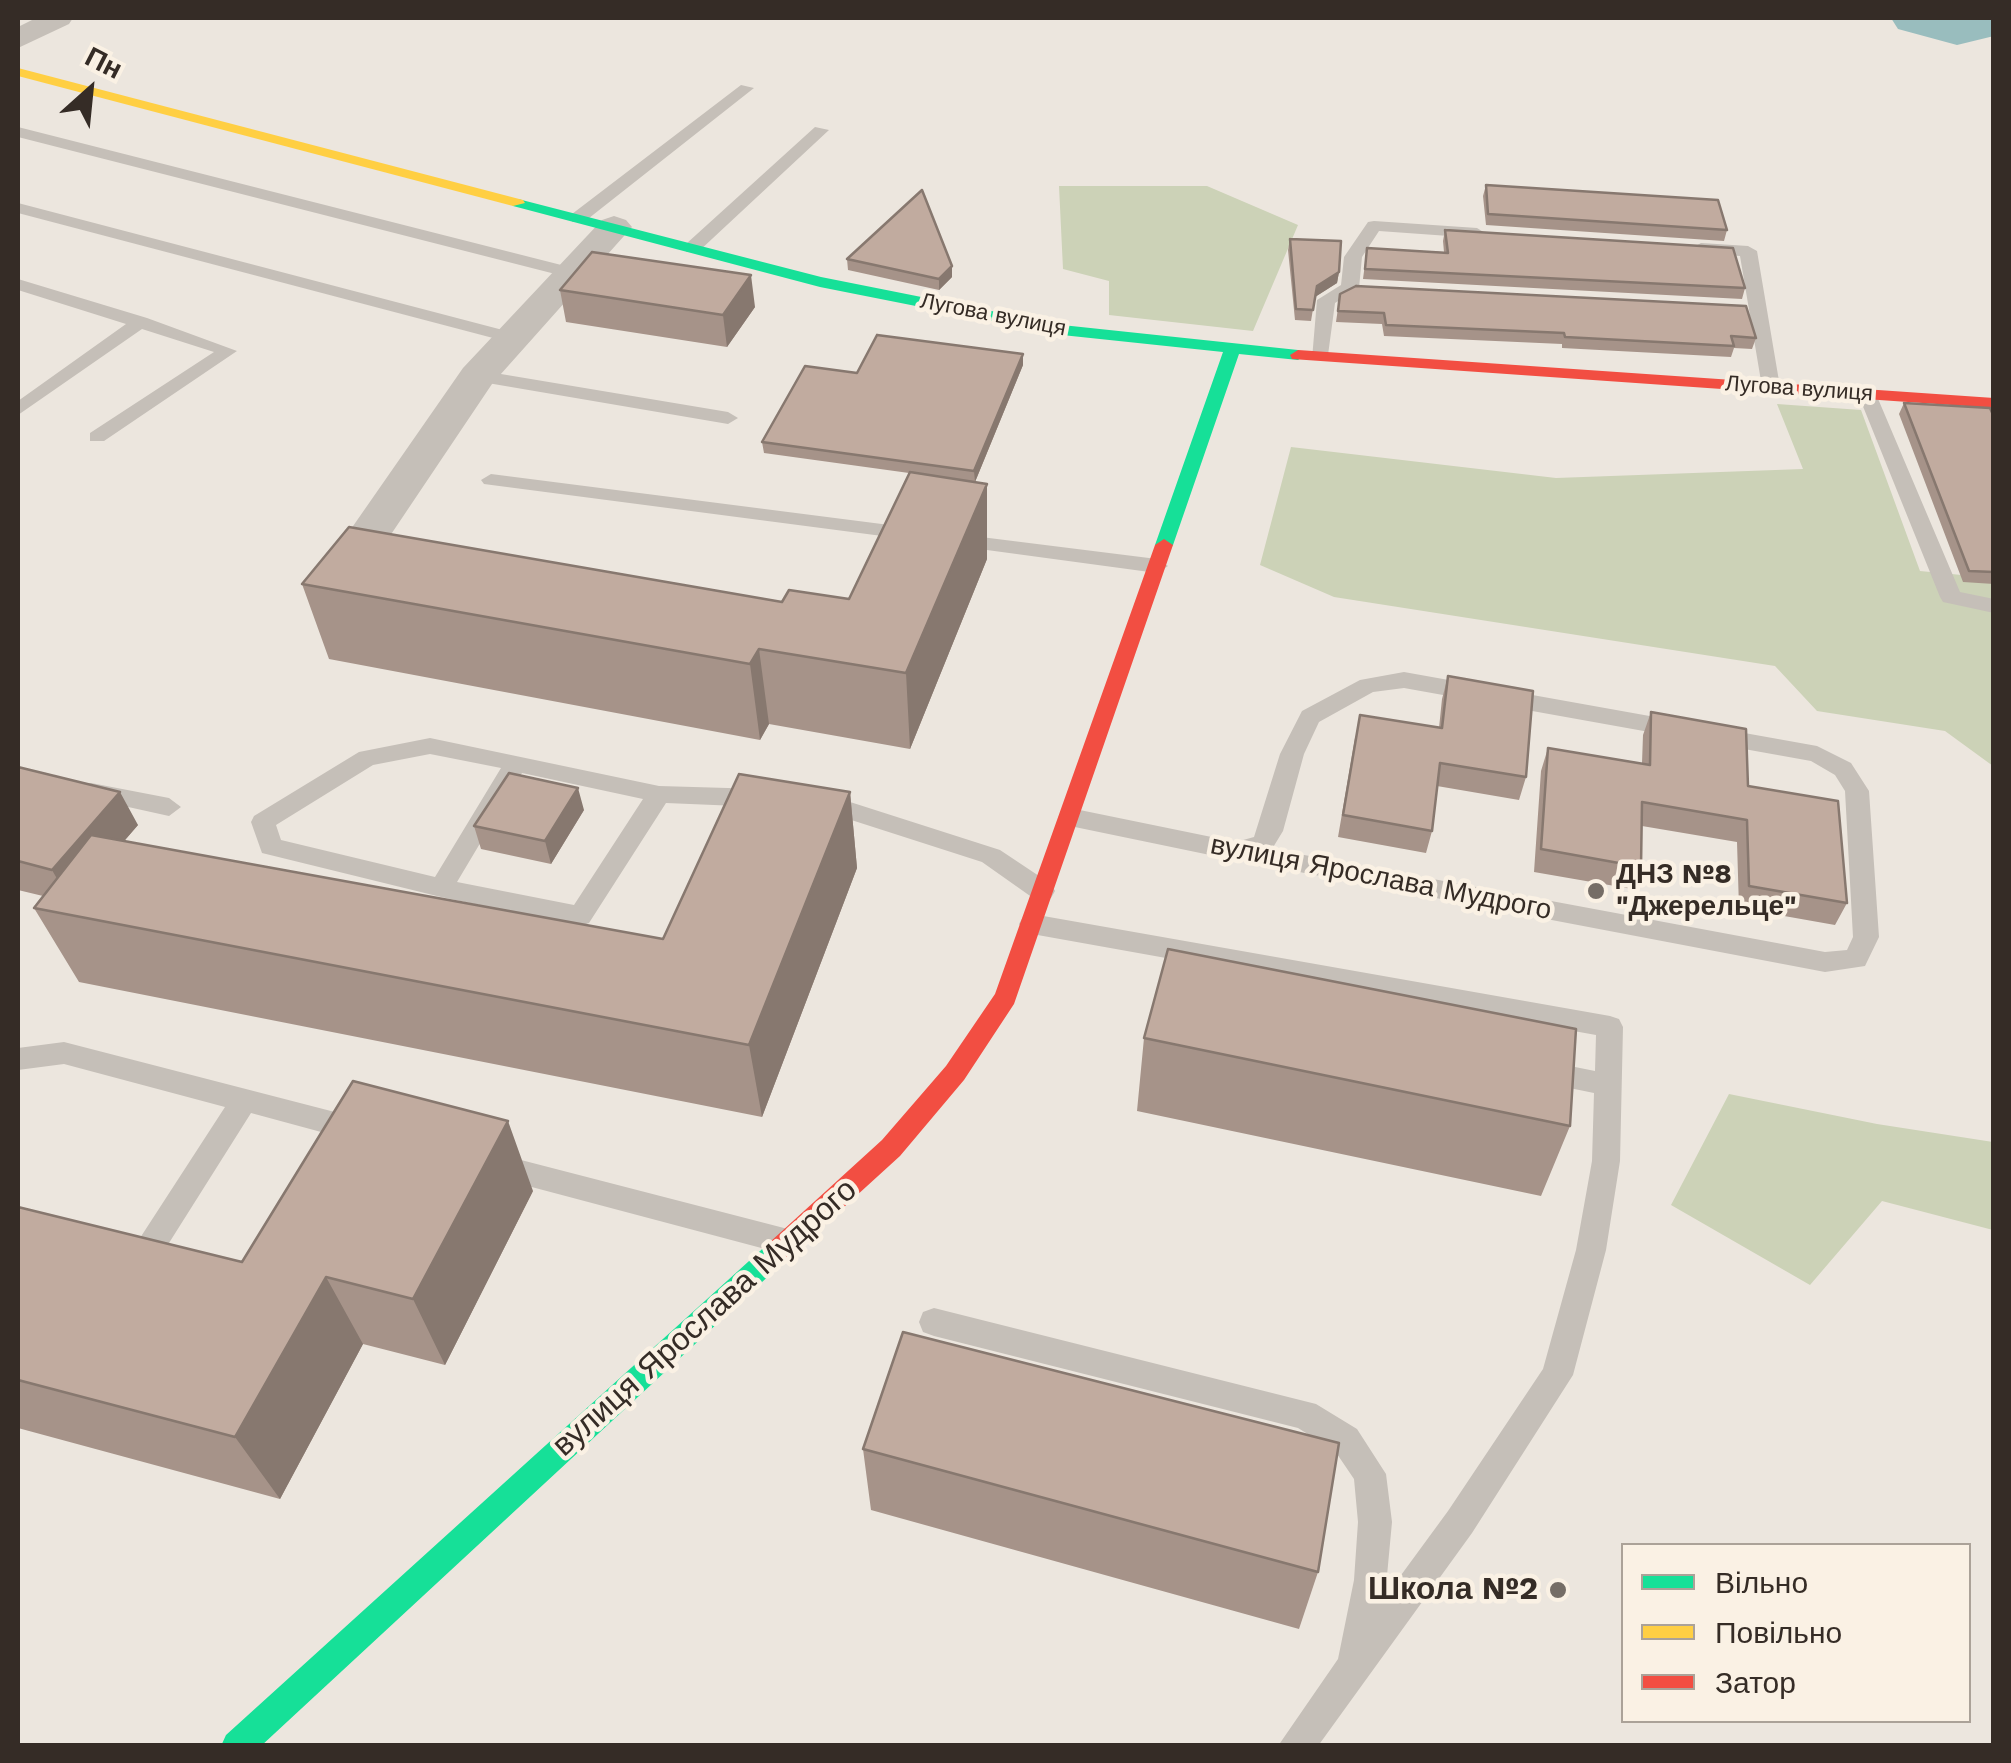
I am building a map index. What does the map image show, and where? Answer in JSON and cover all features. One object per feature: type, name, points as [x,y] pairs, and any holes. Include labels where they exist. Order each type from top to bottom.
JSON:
[{"type":"street","points":[[18,39],[58,18]]},
{"type":"street","name":"Лугова вулиця","points":[[18,72],[820,282],[1062,330],[1232,350],[1994,402]]},
{"type":"street","points":[[341,574],[477,376],[571,274],[596,223]]},
{"type":"street","name":"вулиця Ярослава Мудрого","points":[[238,1746],[891,1148],[955,1073],[1006,997],[1232,350]]},
{"type":"lane","points":[[596,223],[746,88]]},
{"type":"lane","points":[[692,248],[821,130]]},
{"type":"lane","points":[[18,132],[571,274]]},
{"type":"lane","points":[[18,208],[512,338]]},
{"type":"lane","points":[[1319,356],[1326,300],[1360,289],[1353,257],[1374,226],[1492,234]]},
{"type":"lane","points":[[1689,247],[1748,251],[1748,309],[1771,387]]},
{"type":"lane","points":[[18,284],[228,351],[98,436]]},
{"type":"lane","points":[[18,408],[141,322]]},
{"type":"lane","points":[[477,376],[728,418]]},
{"type":"lane","points":[[1867,394],[1951,597],[1994,606]]},
{"type":"lane","points":[[491,480],[1157,566]]},
{"type":"lane","name":"вулиця Ярослава Мудрого","points":[[1070,817],[1210,846],[1825,962],[1856,959],[1866,937],[1857,790],[1843,769],[1817,754],[1404,680],[1368,685],[1310,717],[1292,754],[1271,831],[1262,844],[1234,851]]},
{"type":"lane","points":[[659,794],[580,916],[440,888],[271,847],[263,822],[367,758],[430,746],[659,794],[813,800],[991,856],[1042,892]]},
{"type":"lane","points":[[440,888],[516,763]]},
{"type":"lane","points":[[74,788],[169,807]]},
{"type":"lane","points":[[1032,924],[1610,1028],[1606,1161],[1595,1230],[1556,1375],[1460,1522],[1296,1746]]},
{"type":"lane","points":[[18,1059],[64,1054],[394,1140]]},
{"type":"lane","points":[[1508,1064],[1609,1085]]},
{"type":"lane","points":[[146,1252],[244,1100]]},
{"type":"lane","points":[[322,1158],[339,1125]]},
{"type":"lane","points":[[468,1159],[789,1242]]},
{"type":"lane","points":[[91,1239],[183,1264]]},
{"type":"lane","points":[[934,1322],[1305,1415],[1346,1440],[1370,1474],[1374,1522],[1372,1580],[1354,1668]]},
{"type":"green space","points":[[1059,186],[1207,186],[1298,225],[1253,331],[1109,315],[1109,281],[1063,269]]},
{"type":"green space","points":[[1777,404],[1861,410],[1920,571],[1993,578],[1993,766],[1945,731],[1817,711],[1775,666],[1334,597],[1260,565],[1291,447],[1556,478],[1803,469]]},
{"type":"green space","points":[[1729,1094],[1877,1124],[1993,1142],[1993,1230],[1882,1201],[1810,1285],[1671,1205]]},
{"type":"building","points":[[1486,185],[1718,200],[1727,230],[1488,214]]},
{"type":"building","points":[[922,190],[952,266],[939,279],[847,259]]},
{"type":"building","points":[[1445,230],[1733,248],[1745,288],[1365,269],[1367,248],[1448,253]]},
{"type":"building","points":[[1290,239],[1341,241],[1339,272],[1317,286],[1313,310],[1296,309]]},
{"type":"building","points":[[592,252],[751,275],[723,315],[560,290]]},
{"type":"building","points":[[1356,286],[1746,306],[1756,338],[1731,336],[1734,346],[1386,325],[1384,313],[1338,311],[1340,294]]},
{"type":"building","points":[[877,335],[1023,354],[974,471],[762,442],[805,366],[857,373]]},
{"type":"building","points":[[1904,403],[1990,408],[1994,417],[1994,572],[1969,571]]},
{"type":"building","points":[[910,472],[987,484],[906,673],[759,649],[750,664],[302,584],[349,527],[782,602],[789,590],[849,599]]},
{"type":"building","points":[[1448,676],[1533,691],[1526,777],[1440,763],[1432,831],[1343,815],[1360,715],[1442,728]]},
{"type":"building","points":[[1651,712],[1746,729],[1748,786],[1838,801],[1847,903],[1749,886],[1747,820],[1642,802],[1641,867],[1541,849],[1548,748],[1650,765]]},
{"type":"building","points":[[18,767],[120,792],[52,870],[18,861]]},
{"type":"building","points":[[509,773],[578,788],[545,841],[474,826]]},
{"type":"building","points":[[739,774],[850,792],[749,1045],[34,908],[91,835],[663,939]]},
{"type":"building","points":[[1168,949],[1576,1029],[1570,1126],[1144,1038]]},
{"type":"building","points":[[353,1081],[508,1121],[413,1299],[326,1277],[235,1437],[18,1380],[18,1207],[242,1262]]},
{"type":"building","points":[[903,1332],[1339,1443],[1318,1572],[863,1449]]},
{"type":"waterway","points":[[1916,18],[1957,30],[1994,21]]},
{"type":"traffic: fast","points":[[518,203],[820,282],[1062,330],[1298,355]]},
{"type":"traffic: fast","points":[[1164,545],[1232,350]]},
{"type":"traffic: fast","points":[[237,1746],[779,1250]]},
{"type":"traffic: slow","points":[[18,72],[518,203]]},
{"type":"traffic: jam","points":[[1298,355],[1994,403]]},
{"type":"traffic: jam","points":[[779,1250],[891,1148],[955,1073],[1006,997],[1164,545]]},
{"type":"place","name":"ДНЗ №8 \"Джерельце\"","points":[[1596,891]]},
{"type":"place","name":"Школа №2","points":[[1558,1590]]}]
